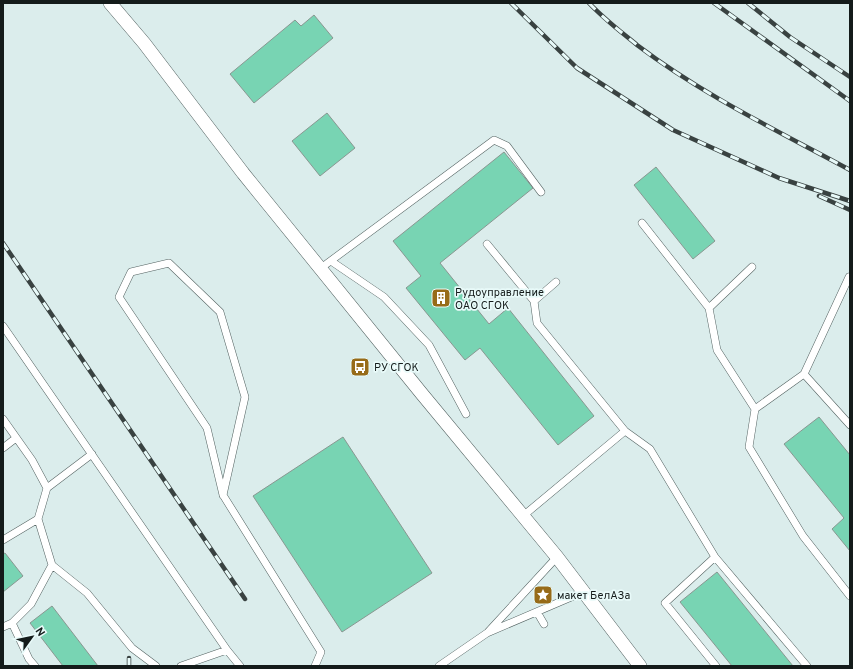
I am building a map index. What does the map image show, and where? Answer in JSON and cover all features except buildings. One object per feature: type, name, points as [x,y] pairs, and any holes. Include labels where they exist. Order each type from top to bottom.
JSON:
[{"type":"street","points":[[110,3],[144,43],[243,173],[326,264],[422,394],[557,557],[640,666]]},
{"type":"lane","points":[[466,414],[429,345],[384,297],[326,264],[494,140],[507,146],[541,192]]},
{"type":"lane","points":[[642,223],[709,308],[717,350],[755,409],[749,447],[803,536],[850,596]]},
{"type":"lane","points":[[487,244],[534,300],[537,323],[625,431],[650,449],[715,557],[807,666]]},
{"type":"lane","points":[[223,496],[245,397],[220,312],[169,263],[131,272],[119,297],[207,428],[223,496],[321,652],[315,666]]},
{"type":"lane","points":[[709,308],[752,267]]},
{"type":"lane","points":[[755,409],[804,374],[849,277]]},
{"type":"lane","points":[[534,300],[556,282]]},
{"type":"lane","points":[[3,326],[227,650],[240,666]]},
{"type":"lane","points":[[804,374],[850,425]]},
{"type":"lane","points":[[3,419],[32,460],[47,488]]},
{"type":"lane","points":[[523,516],[625,431]]},
{"type":"lane","points":[[3,448],[16,438]]},
{"type":"lane","points":[[92,454],[47,488],[38,519],[52,564],[87,593],[132,648],[156,666]]},
{"type":"lane","points":[[3,540],[38,519]]},
{"type":"lane","points":[[487,633],[557,557]]},
{"type":"lane","points":[[715,557],[665,603],[716,666]]},
{"type":"lane","points":[[3,627],[12,623],[31,604],[52,564]]},
{"type":"lane","points":[[439,666],[487,633],[583,592]]},
{"type":"lane","points":[[537,612],[544,624]]},
{"type":"lane","points":[[12,623],[29,658],[35,666]]},
{"type":"lane","points":[[181,666],[227,650]]},
{"type":"railway","points":[[511,3],[577,68],[673,130],[779,178],[850,201]]},
{"type":"railway","points":[[589,3],[606,20],[637,45],[688,80],[741,112],[850,170]]},
{"type":"railway","points":[[714,3],[850,101]]},
{"type":"railway","points":[[748,3],[790,37],[850,77]]},
{"type":"railway","points":[[819,196],[850,210]]},
{"type":"railway","points":[[3,243],[245,599]]},
{"type":"railway","points":[[129,658],[129,666]]},
{"type":"place","name":"Рудоуправление ОАО СГОК","points":[[441,298]]},
{"type":"place","name":"РУ СГОК","points":[[360,367]]},
{"type":"place","name":"макет БелАЗа","points":[[543,595]]}]
